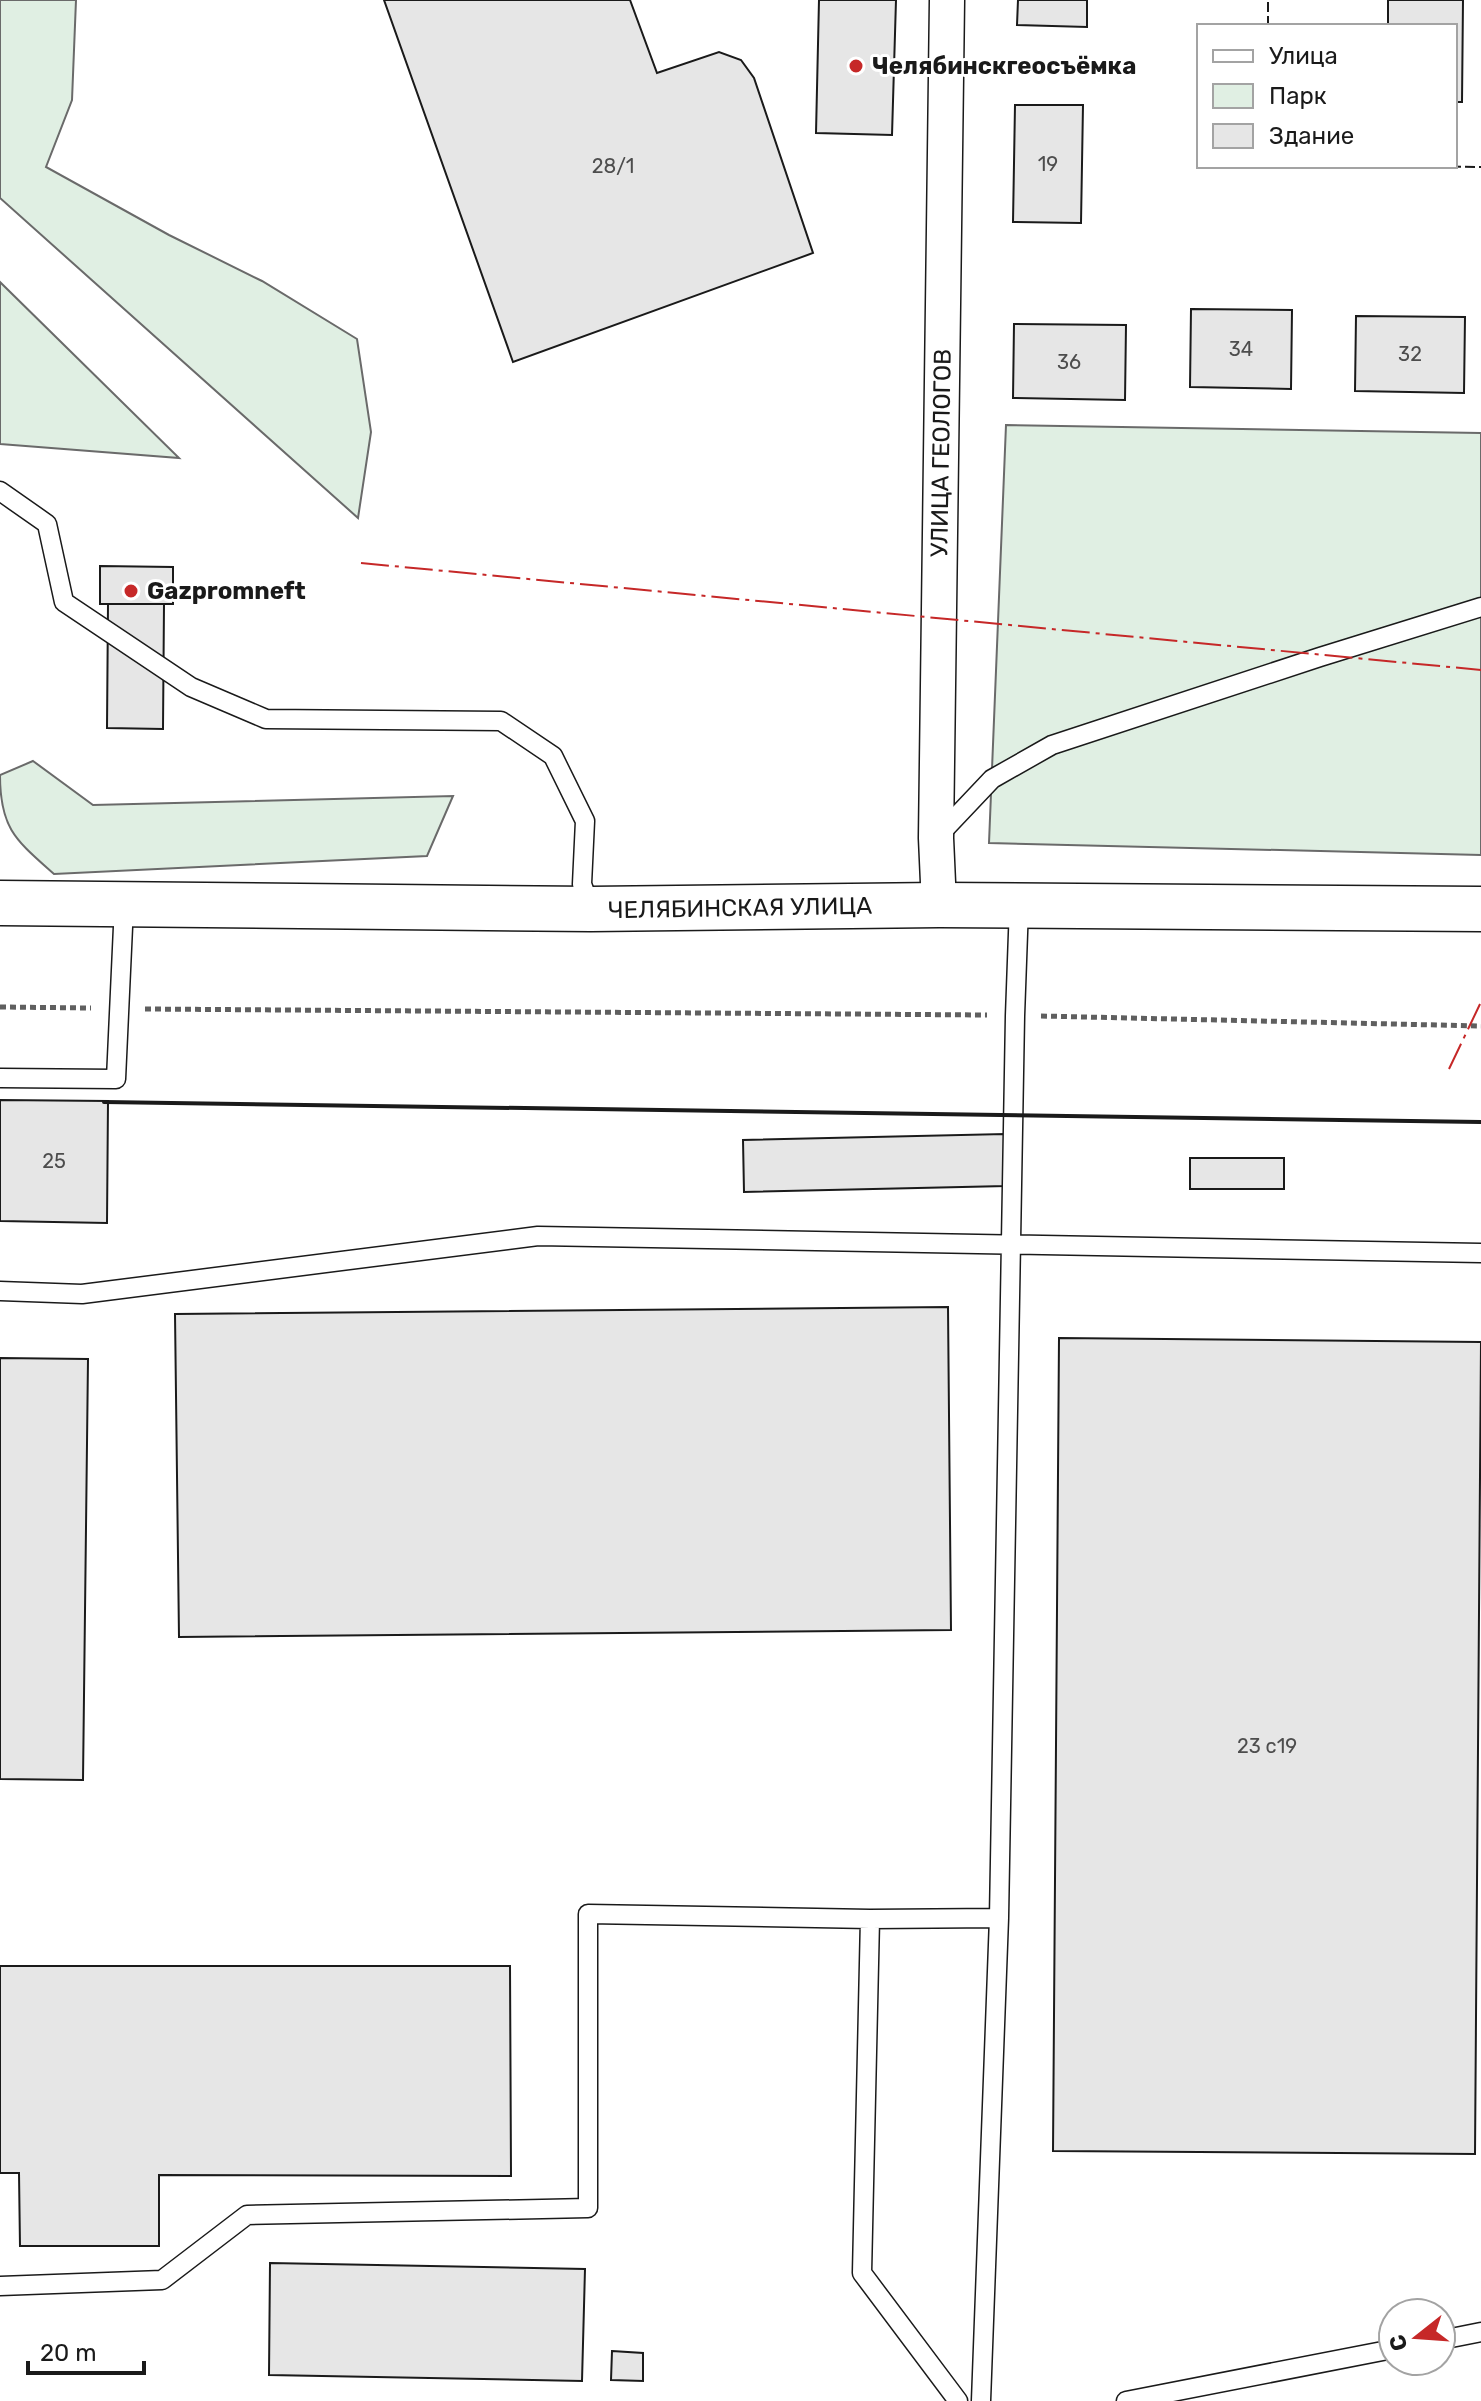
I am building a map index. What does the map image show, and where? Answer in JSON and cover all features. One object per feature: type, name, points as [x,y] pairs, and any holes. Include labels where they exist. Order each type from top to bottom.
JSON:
[{"type":"street","name":"УЛИЦА ГЕОЛОГОВ","points":[[939,905],[936,838],[947,0]]},
{"type":"street","name":"ЧЕЛЯБИНСКАЯ УЛИЦА","points":[[0,903],[591,909],[939,905],[1481,909]]},
{"type":"lane","points":[[0,491],[47,524],[64,602],[191,687],[266,719],[501,721],[553,756],[585,821],[582,884],[591,909]]},
{"type":"lane","points":[[936,838],[992,779],[1052,745],[1481,607]]},
{"type":"lane","points":[[0,1078],[116,1079],[124,905]]},
{"type":"lane","points":[[981,2401],[999,1918],[1019,906]]},
{"type":"lane","points":[[0,1291],[82,1294],[538,1236],[1481,1253]]},
{"type":"lane","points":[[0,2286],[162,2280],[247,2215],[588,2208],[588,1914],[999,1918]]},
{"type":"lane","points":[[870,1919],[862,2273],[958,2401]]},
{"type":"lane","points":[[1457,2337],[1481,2332]]},
{"type":"lane","points":[[1126,2401],[1377,2352]]},
{"type":"path","points":[[0,1007],[1015,1016],[1481,1026]]},
{"type":"green space","points":[[0,0],[76,0],[72,100],[46,167],[169,235],[262,281],[357,339],[371,432],[358,518],[0,198]]},
{"type":"green space","points":[[0,282],[179,458],[0,444]]},
{"type":"green space","points":[[1006,425],[1481,433],[1481,855],[989,843]]},
{"type":"green space","points":[[33,761],[93,805],[453,796],[427,856],[54,874],[20,842],[3,808],[0,775]]},
{"type":"building","points":[[384,0],[630,0],[657,73],[719,52],[741,60],[754,78],[813,253],[513,362]]},
{"type":"building","name":"Челябинскгеосъёмка","points":[[819,0],[896,0],[892,135],[816,133]]},
{"type":"building","points":[[1018,0],[1087,0],[1087,27],[1017,25]]},
{"type":"building","points":[[1388,0],[1463,0],[1462,102],[1457,102],[1457,24],[1388,24]]},
{"type":"building","points":[[1015,105],[1083,105],[1081,223],[1013,222]]},
{"type":"building","points":[[1191,309],[1292,310],[1291,389],[1190,387]]},
{"type":"building","points":[[1356,316],[1465,317],[1464,393],[1355,391]]},
{"type":"building","points":[[1014,324],[1126,325],[1125,400],[1013,398]]},
{"type":"building","points":[[100,566],[173,567],[173,604],[100,604]]},
{"type":"building","points":[[108,604],[164,604],[163,729],[107,728]]},
{"type":"building","points":[[0,1100],[108,1101],[107,1223],[0,1221]]},
{"type":"building","points":[[1005,1134],[1006,1186],[744,1192],[743,1140]]},
{"type":"building","points":[[1190,1158],[1284,1158],[1284,1189],[1190,1189]]},
{"type":"building","points":[[948,1307],[951,1630],[179,1637],[175,1314]]},
{"type":"building","points":[[1059,1338],[1481,1342],[1475,2154],[1053,2151]]},
{"type":"building","points":[[0,1358],[88,1359],[83,1780],[0,1779]]},
{"type":"building","points":[[0,1966],[510,1966],[511,2176],[159,2175],[159,2246],[20,2246],[19,2173],[0,2173]]},
{"type":"building","points":[[270,2263],[585,2269],[582,2381],[269,2375]]},
{"type":"building","points":[[612,2351],[643,2353],[643,2381],[611,2380]]},
{"type":"fence","points":[[1268,0],[1268,24]]},
{"type":"fence","points":[[1457,167],[1481,167]]},
{"type":"wall","points":[[104,1102],[1481,1122]]},
{"type":"power","points":[[361,563],[1481,670]]},
{"type":"power","points":[[1449,1069],[1481,1002]]},
{"type":"place","name":"Челябинскгеосъёмка","points":[[856,66]]},
{"type":"place","name":"Gazpromneft","points":[[131,591]]}]
